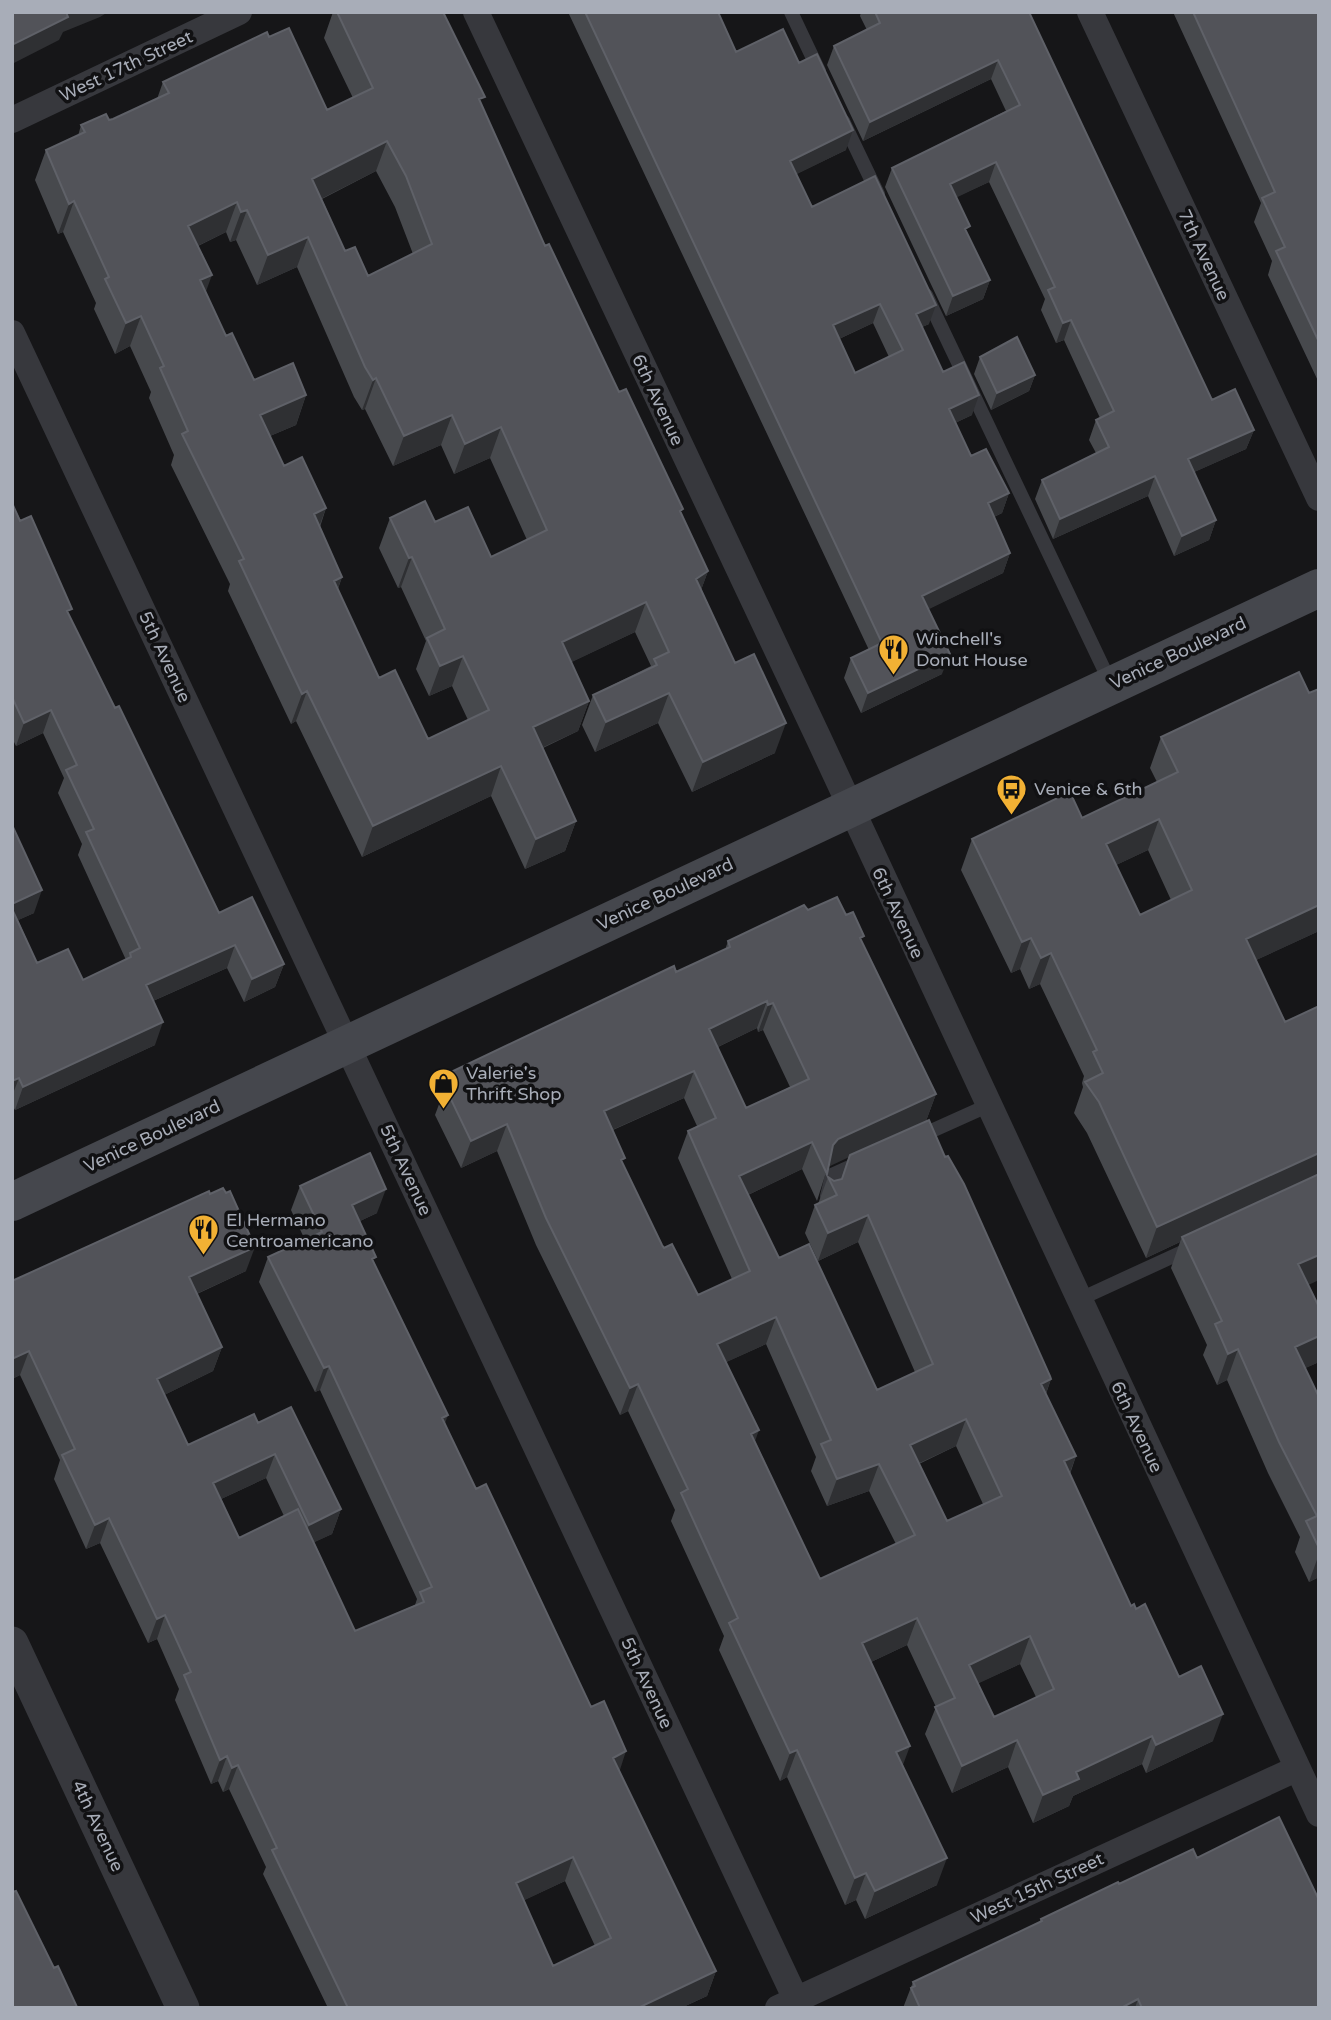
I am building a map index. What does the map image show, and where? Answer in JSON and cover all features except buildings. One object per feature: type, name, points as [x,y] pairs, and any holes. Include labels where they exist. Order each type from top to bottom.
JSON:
[{"type":"main road","name":"Venice Boulevard","points":[[12,1202],[1319,588]]},
{"type":"street","name":"West 17th Street","points":[[12,120],[239,12]]},
{"type":"street","name":"6th Avenue","points":[[476,12],[1319,1814]]},
{"type":"street","name":"7th Avenue","points":[[1090,12],[1319,498]]},
{"type":"street","name":"5th Avenue","points":[[12,333],[792,2005]]},
{"type":"street","name":"4th Avenue","points":[[12,1643],[183,2008]]},
{"type":"street","name":"West 15th Street","points":[[792,2005],[1296,1769]]},
{"type":"lane","points":[[791,12],[827,88]]},
{"type":"lane","points":[[839,113],[881,202]]},
{"type":"lane","points":[[918,278],[1111,684]]},
{"type":"lane","points":[[908,1141],[987,1106]]},
{"type":"lane","points":[[826,1199],[832,1175],[870,1158]]},
{"type":"lane","points":[[1078,1300],[1208,1240]]},
{"type":"place","name":"Winchell's Donut House","points":[[893,676]]},
{"type":"place","name":"Venice & 6th","points":[[1011,816]]},
{"type":"place","name":"Valerie's Thrift Shop","points":[[443,1110]]},
{"type":"place","name":"El Hermano Centroamericano","points":[[203,1257]]}]
